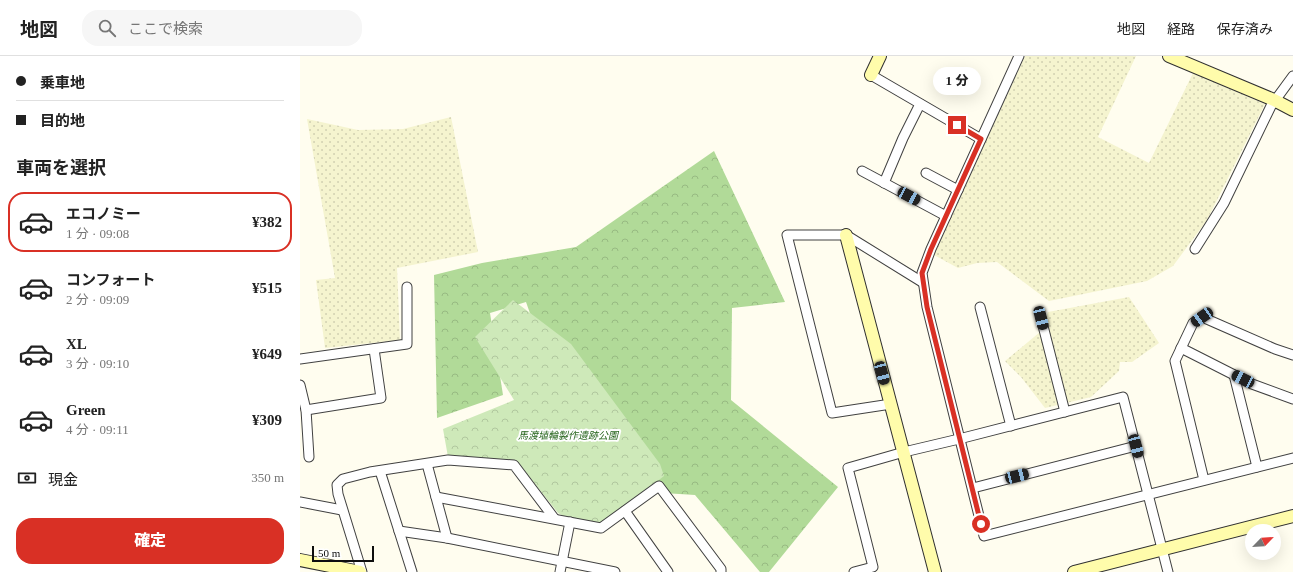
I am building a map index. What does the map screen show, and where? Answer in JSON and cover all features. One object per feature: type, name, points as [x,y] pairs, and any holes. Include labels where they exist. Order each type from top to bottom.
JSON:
[{"type":"street","points":[[880,56],[871,75],[981,139]]},
{"type":"street","points":[[1020,56],[946,216],[922,273],[922,282],[927,307],[984,536],[1293,458]]},
{"type":"street","points":[[1169,56],[1274,100],[1293,110]]},
{"type":"street","points":[[1195,249],[1224,203],[1274,100],[1293,76]]},
{"type":"street","points":[[884,183],[903,138],[920,104]]},
{"type":"street","points":[[862,171],[946,216]]},
{"type":"street","points":[[926,173],[958,190]]},
{"type":"street","points":[[891,404],[832,413],[787,235],[846,235],[922,282]]},
{"type":"street","points":[[846,235],[935,572]]},
{"type":"street","points":[[300,359],[407,344],[407,287]]},
{"type":"street","points":[[980,307],[1011,426]]},
{"type":"street","points":[[1204,480],[1175,361],[1193,324],[1202,317],[1274,349],[1293,355]]},
{"type":"street","points":[[1041,318],[1065,412]]},
{"type":"street","points":[[1181,348],[1252,384],[1293,399]]},
{"type":"street","points":[[306,410],[381,398],[374,349]]},
{"type":"street","points":[[1234,375],[1257,467]]},
{"type":"street","points":[[300,385],[306,410],[309,457]]},
{"type":"street","points":[[854,572],[873,567],[848,468],[904,452],[1124,397],[1168,572]]},
{"type":"street","points":[[973,488],[1136,446]]},
{"type":"street","points":[[300,560],[361,572],[342,510],[337,486],[343,479],[380,471],[448,460],[514,465],[554,518]]},
{"type":"street","points":[[427,464],[447,538]]},
{"type":"street","points":[[380,471],[412,572]]},
{"type":"street","points":[[436,497],[601,528],[659,486],[721,569],[721,572]]},
{"type":"street","points":[[300,502],[342,510]]},
{"type":"street","points":[[625,511],[668,572]]},
{"type":"street","points":[[1074,572],[1293,516]]},
{"type":"street","points":[[560,572],[570,522]]},
{"type":"street","points":[[399,531],[447,538],[615,572]]},
{"type":"green space","points":[[1025,56],[1136,56],[1098,137],[1149,163],[1193,73],[1265,104],[1207,220],[1173,266],[1147,281],[1049,301],[997,262],[977,263],[958,268],[934,255]]},
{"type":"green space","points":[[451,117],[478,252],[397,268],[400,340],[325,348],[316,280],[335,278],[307,119],[358,130],[403,129]]},
{"type":"green space","points":[[714,151],[785,302],[732,308],[731,400],[838,487],[769,572],[760,572],[695,495],[600,489],[571,430],[526,302],[490,313],[503,395],[437,418],[434,275],[482,263],[576,247]]},
{"type":"green space","points":[[1129,297],[1159,343],[1132,362],[1120,362],[1119,371],[1091,397],[1045,408],[1021,377],[1005,361],[1040,332],[1048,312]]},
{"type":"green space","name":"馬渡埴輪製作遺跡公園","points":[[513,300],[571,344],[660,464],[664,476],[609,519],[600,523],[565,517],[558,513],[516,460],[448,457],[443,429],[514,400],[475,337]]},
{"type":"route","points":[[957,125],[981,139],[931,249],[922,273],[922,282],[981,524]]}]
